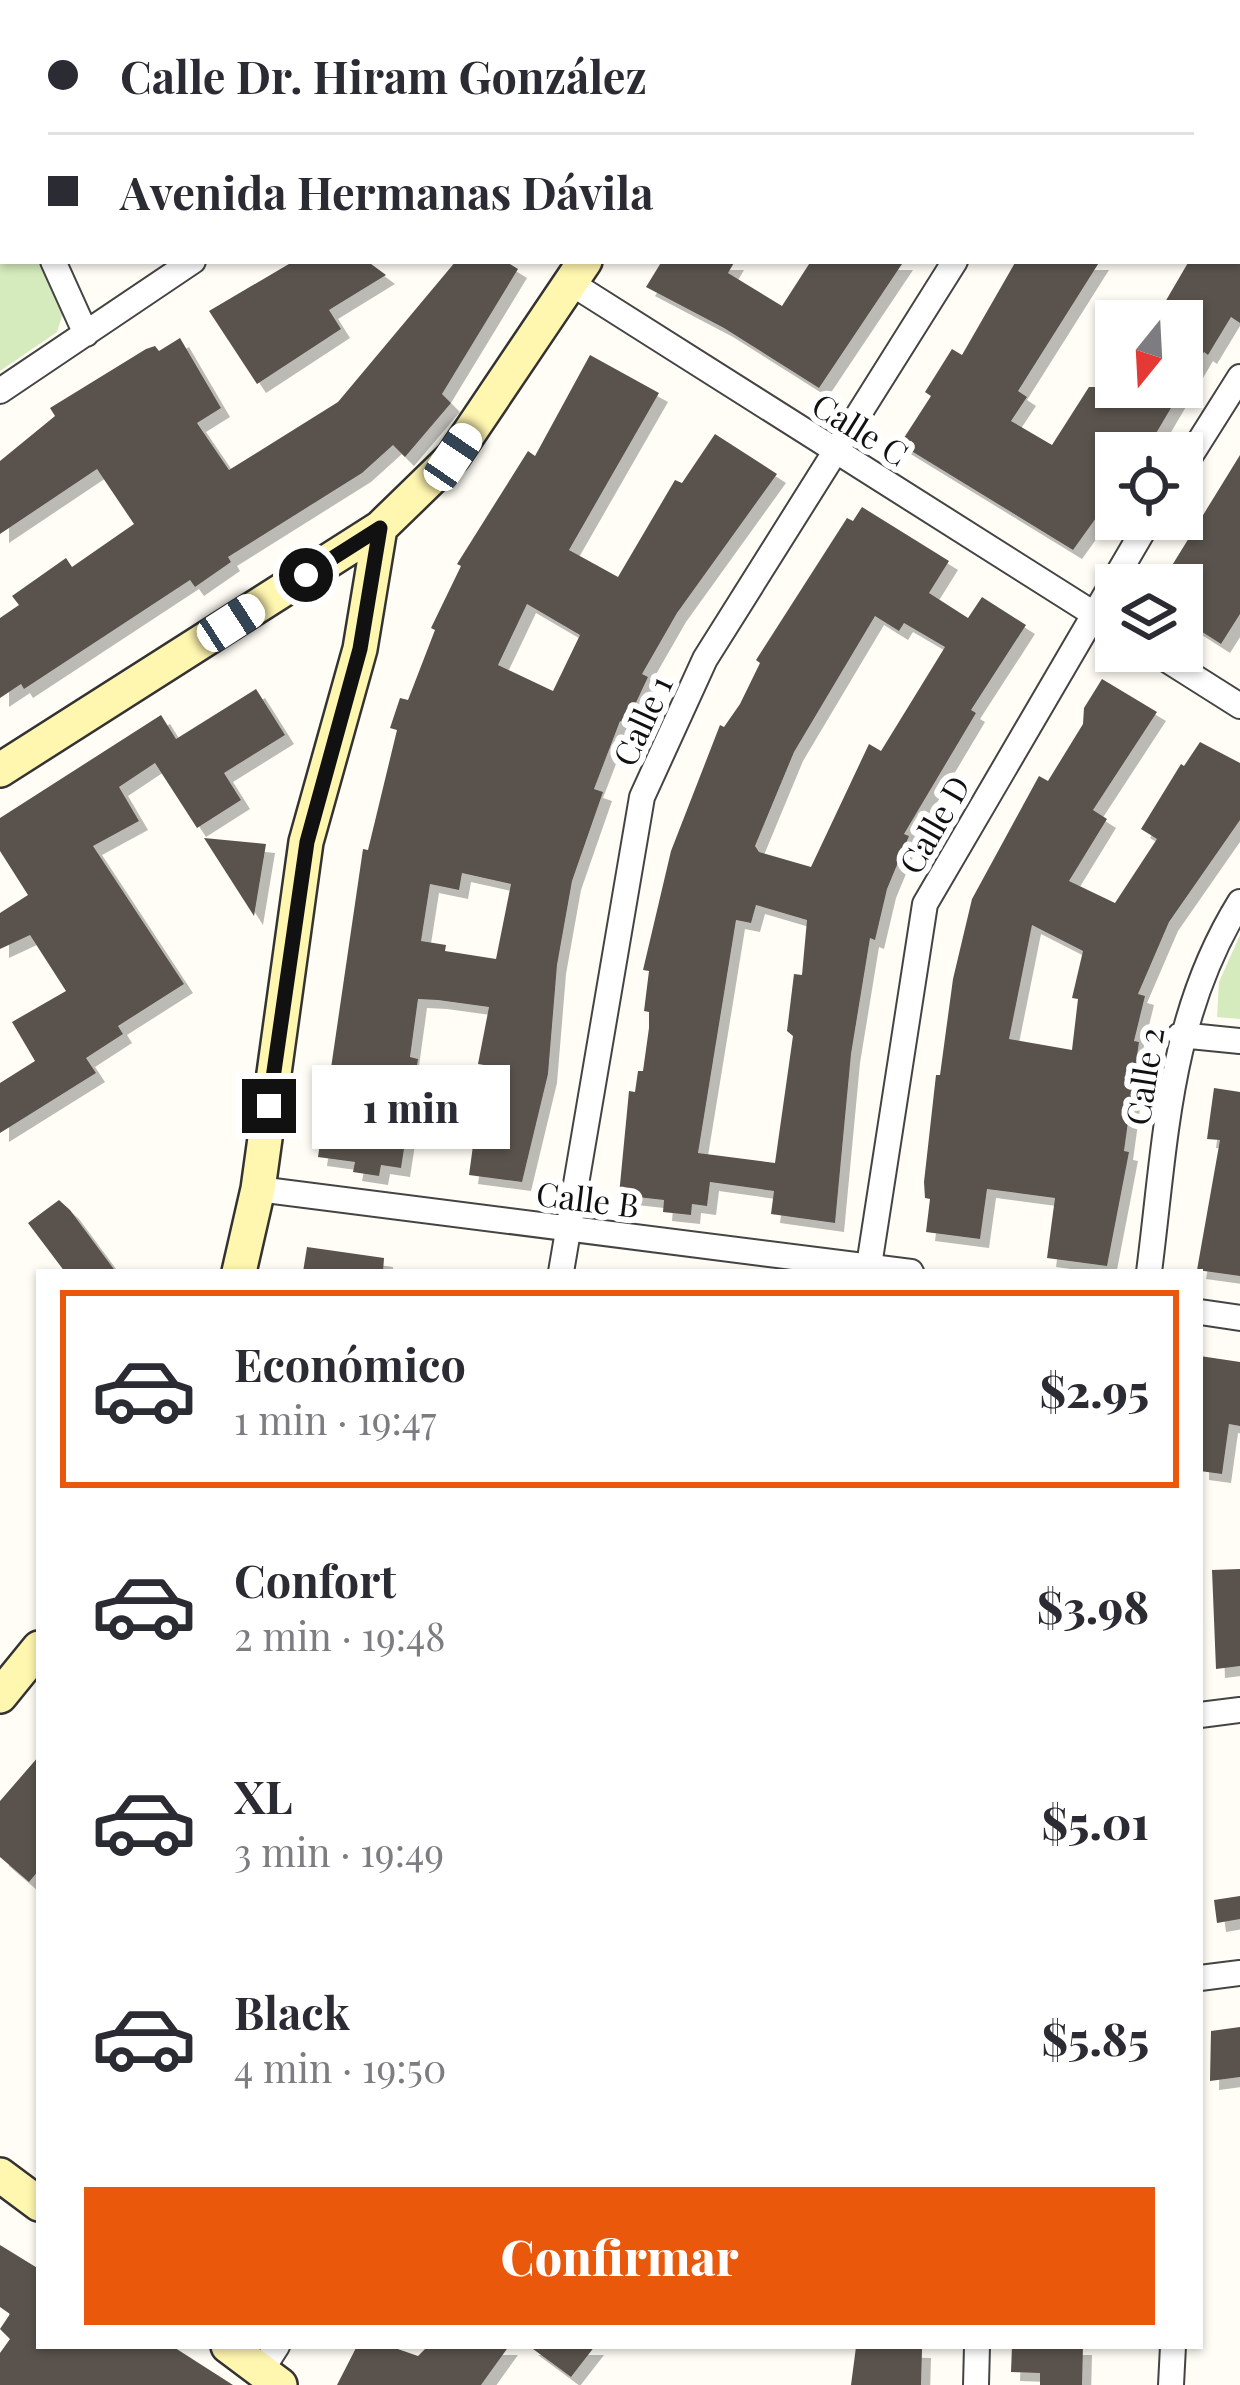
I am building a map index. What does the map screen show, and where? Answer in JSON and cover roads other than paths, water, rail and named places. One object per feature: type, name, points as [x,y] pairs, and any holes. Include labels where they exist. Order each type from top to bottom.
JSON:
[{"type":"street","points":[[54,264],[86,334]]},
{"type":"street","points":[[0,391],[189,264]]},
{"type":"street","name":"Calle 1","points":[[561,1269],[642,797],[705,659],[953,264]]},
{"type":"street","points":[[0,770],[380,528],[453,457],[578,272]]},
{"type":"street","name":"Calle C","points":[[578,272],[836,451],[1095,615]]},
{"type":"street","points":[[1203,436],[1240,377]]},
{"type":"street","points":[[240,1269],[258,1189],[307,842],[360,649],[380,528]]},
{"type":"street","name":"Calle D","points":[[868,1269],[925,904],[1137,540]]},
{"type":"street","points":[[1186,672],[1240,706]]},
{"type":"street","name":"Calle 2","points":[[1149,1269],[1180,1035],[1207,955],[1240,902]]},
{"type":"street","points":[[1180,1035],[1240,1041]]},
{"type":"street","name":"Calle B","points":[[258,1189],[868,1269]]},
{"type":"street","points":[[1203,1312],[1240,1318]]},
{"type":"street","points":[[0,1696],[36,1652]]},
{"type":"street","points":[[1203,1715],[1240,1710]]},
{"type":"street","points":[[1203,1978],[1240,1973]]},
{"type":"street","points":[[0,2175],[36,2202]]},
{"type":"street","points":[[234,2349],[272,2367]]},
{"type":"street","points":[[976,2385],[977,2349]]},
{"type":"street","points":[[1172,2349],[1172,2385]]}]
